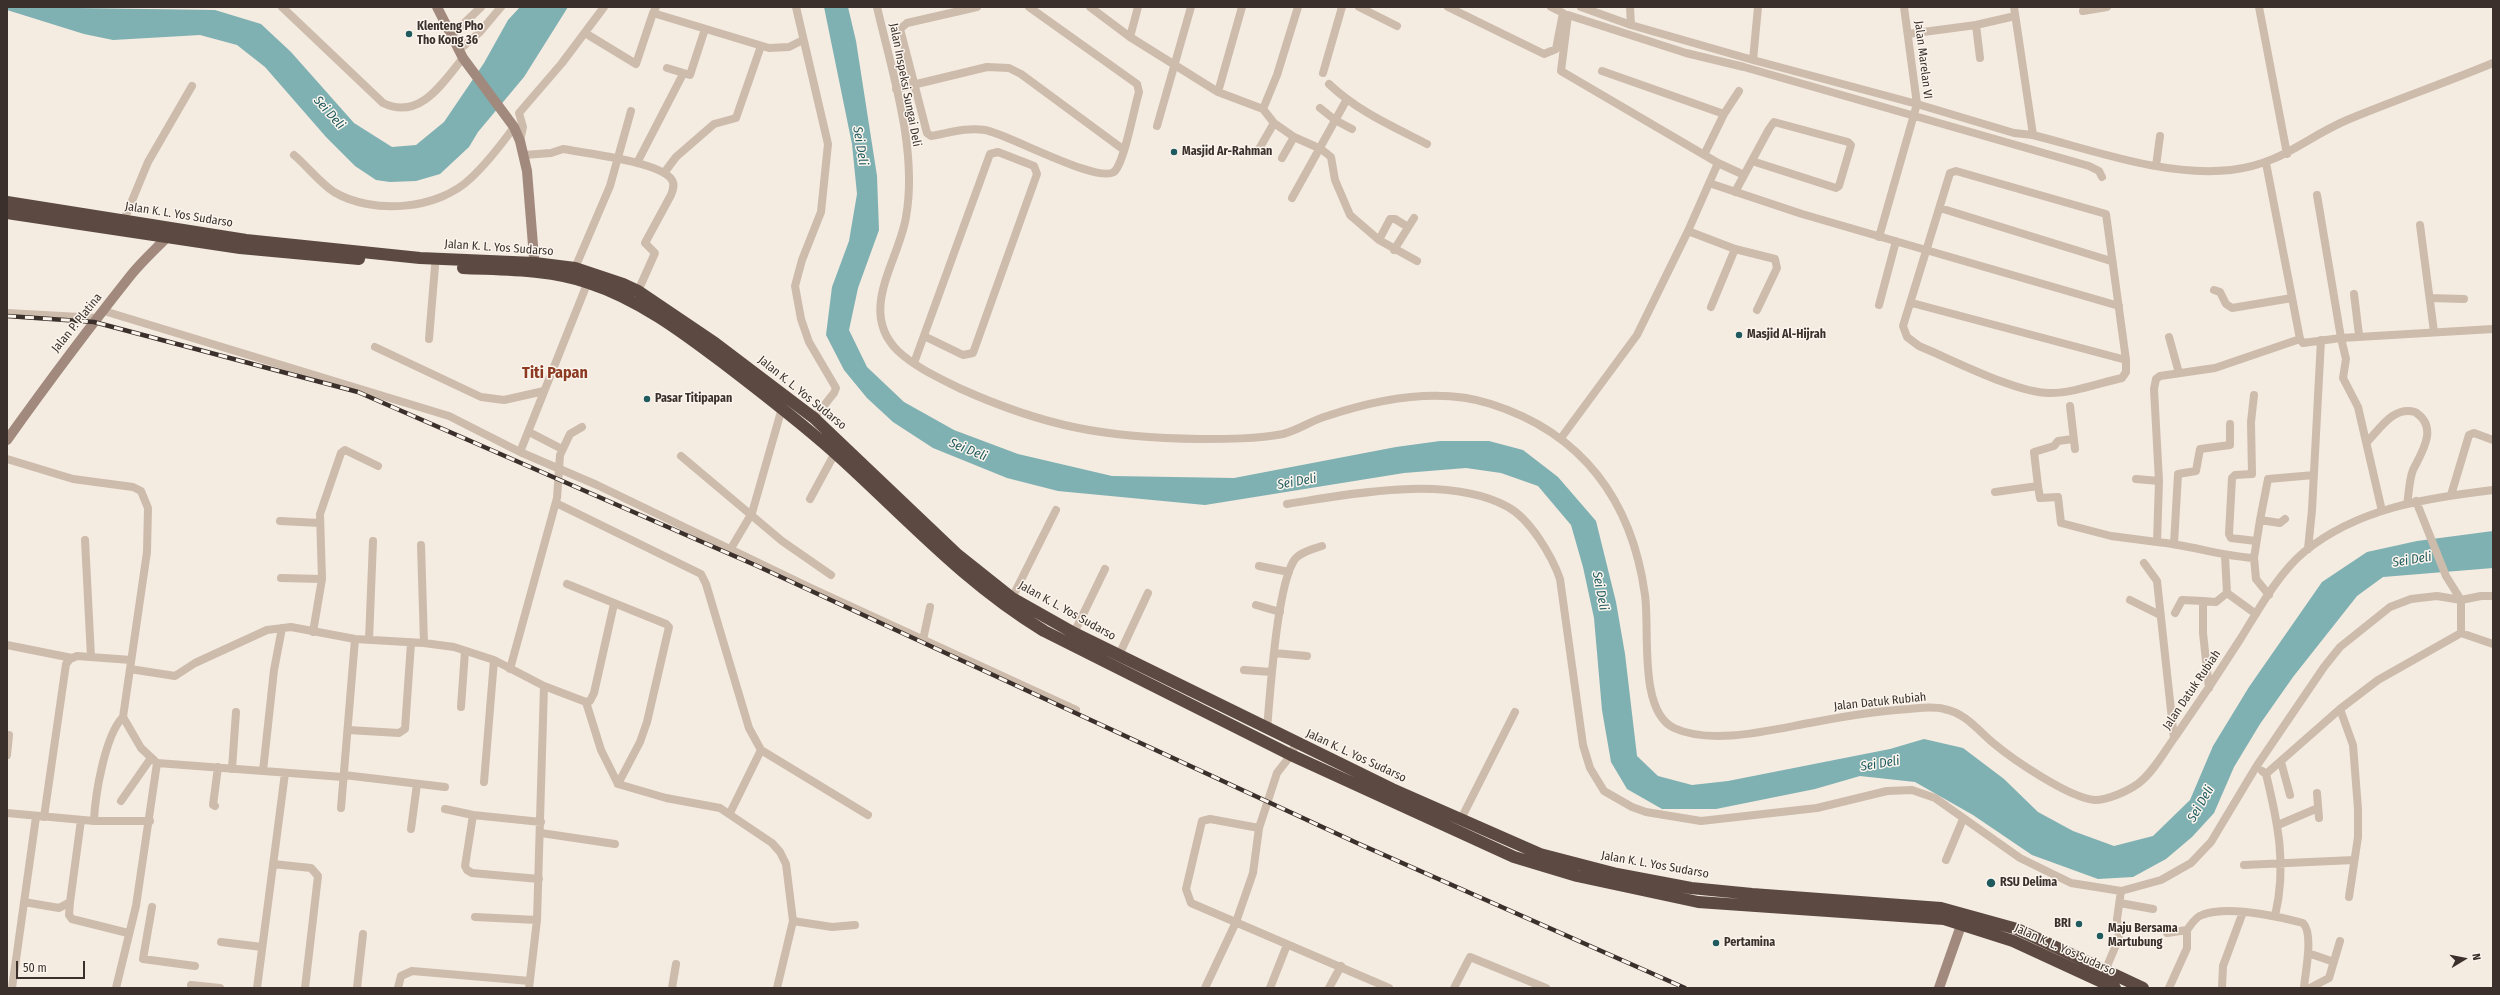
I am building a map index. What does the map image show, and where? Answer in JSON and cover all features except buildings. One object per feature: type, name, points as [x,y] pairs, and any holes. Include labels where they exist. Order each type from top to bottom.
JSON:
[{"type":"highway","name":"Jalan K. L. Yos Sudarso","points":[[7,202],[124,220],[171,233],[240,248],[435,266],[575,268],[589,278],[634,301],[721,355],[814,418],[958,555],[1012,598],[1074,633],[1267,729],[1461,819],[1540,854],[1624,875],[1691,888],[1933,907],[2013,941],[2143,988]]},
{"type":"highway","name":"Jalan K. L. Yos Sudarso","points":[[7,213],[171,233],[535,268],[589,278],[638,291],[721,355],[835,453],[942,555],[1017,615],[1044,631],[1291,755],[1514,858],[1578,876],[1698,902],[1963,919]]},
{"type":"highway","name":"Jalan K. L. Yos Sudarso","points":[[2098,972],[2115,988]]},
{"type":"main road","points":[[437,7],[472,72],[512,124],[520,142],[524,155],[535,268]]},
{"type":"main road","name":"Jalan P. Platina","points":[[7,440],[78,341],[101,315],[132,274],[171,233]]},
{"type":"main road","points":[[1939,988],[1963,919]]},
{"type":"street","points":[[282,7],[383,103],[390,107],[408,106],[425,101],[461,54],[501,7]]},
{"type":"street","points":[[452,35],[481,7]]},
{"type":"street","points":[[520,142],[524,127],[519,113],[585,33],[604,7]]},
{"type":"street","points":[[796,7],[828,144],[821,212],[802,260],[795,286],[801,319],[807,337],[836,389],[814,418]]},
{"type":"street","name":"Jalan Inspeksi Sungai Deli","points":[[877,7],[896,89],[908,159],[909,191],[906,221],[887,272],[881,295],[881,309],[885,330],[890,342],[900,354],[914,363],[945,381],[1015,412],[1065,427],[1110,435],[1148,439],[1226,439],[1283,434],[1324,416],[1378,403],[1402,398],[1446,396],[1472,399],[1495,405],[1548,430],[1561,438]]},
{"type":"street","points":[[977,7],[907,23],[902,27],[900,32],[914,84],[924,130],[931,136],[957,130],[985,130],[1014,139],[1049,156],[1107,174],[1116,170],[1124,150],[1139,92],[1137,84],[1029,7]]},
{"type":"street","points":[[1090,7],[1130,37],[1218,92],[1263,109],[1274,123],[1294,137],[1321,149],[1330,158],[1335,180],[1350,215],[1379,240],[1394,250],[1417,261]]},
{"type":"street","points":[[1130,37],[1138,7]]},
{"type":"street","points":[[1157,126],[1191,7]]},
{"type":"street","points":[[1218,92],[1242,7]]},
{"type":"street","points":[[1263,109],[1277,75],[1298,7]]},
{"type":"street","points":[[1322,73],[1342,7]]},
{"type":"street","points":[[1359,7],[1397,26]]},
{"type":"street","points":[[1448,7],[1544,54],[1556,49],[1562,13],[1551,7]]},
{"type":"street","points":[[1581,7],[1604,11],[1631,25],[1753,60],[1917,104],[2014,133],[2033,135],[2156,166],[2230,170],[2266,163],[2287,154],[2346,120],[2493,63]]},
{"type":"street","points":[[1630,7],[1631,25]]},
{"type":"street","points":[[1753,60],[1758,7]]},
{"type":"street","name":"Jalan Marelan VI","points":[[1879,236],[1915,116],[1917,104],[1904,7]]},
{"type":"street","points":[[2014,7],[2033,135]]},
{"type":"street","points":[[2083,11],[2107,7]]},
{"type":"street","points":[[2259,7],[2287,154]]},
{"type":"street","points":[[585,33],[636,64],[655,10],[705,29],[761,46],[782,48],[803,40]]},
{"type":"street","points":[[1744,175],[1718,163],[1561,71],[1568,15],[1686,53],[2089,166],[2099,171],[2102,177]]},
{"type":"street","points":[[1908,34],[1976,25],[2015,16]]},
{"type":"street","points":[[1976,25],[1980,58]]},
{"type":"street","points":[[667,68],[682,74],[689,76],[691,75],[705,29]]},
{"type":"street","points":[[664,173],[676,157],[714,124],[736,118],[761,46]]},
{"type":"street","points":[[896,89],[988,67],[1009,68],[1021,74],[1124,150]]},
{"type":"street","points":[[1602,71],[1724,114]]},
{"type":"street","points":[[637,163],[682,74]]},
{"type":"street","points":[[1330,84],[1347,99],[1381,120],[1427,144]]},
{"type":"street","points":[[124,220],[148,162],[192,86]]},
{"type":"street","points":[[1704,155],[1724,114],[1739,90]]},
{"type":"street","points":[[1292,198],[1321,149],[1347,99]]},
{"type":"street","points":[[1320,108],[1336,120],[1352,129]]},
{"type":"street","points":[[575,268],[610,186],[631,111]]},
{"type":"street","points":[[1735,192],[1744,175],[1774,122],[1848,142],[1851,145],[1839,186],[1836,188],[1752,161]]},
{"type":"street","points":[[1259,149],[1274,123]]},
{"type":"street","points":[[294,155],[333,191],[352,200],[391,207],[418,205],[439,198],[470,179],[512,124]]},
{"type":"street","points":[[2156,166],[2160,136]]},
{"type":"street","points":[[1282,158],[1294,137]]},
{"type":"street","points":[[524,155],[552,153],[563,149],[637,163],[664,173],[671,179],[674,188],[663,212],[645,243],[655,253],[638,291]]},
{"type":"street","points":[[914,363],[990,154],[998,152],[1034,166],[1037,174],[972,354],[963,356],[924,336]]},
{"type":"street","points":[[1561,438],[1637,335],[1688,232],[1718,163]]},
{"type":"street","points":[[2266,163],[2300,339],[2303,343],[2359,335],[2493,329]]},
{"type":"street","points":[[1957,171],[2106,214],[2111,261],[2126,360],[2126,372],[2122,378],[2050,393],[2023,388],[1919,346],[1907,337],[1904,330],[1927,249],[1950,174],[1957,171]]},
{"type":"street","points":[[1709,183],[1879,236],[2119,306]]},
{"type":"street","points":[[2317,194],[2341,338],[2346,359],[2343,378],[2358,407],[2382,511]]},
{"type":"street","points":[[1940,208],[2111,261]]},
{"type":"street","points":[[1394,250],[1414,218]]},
{"type":"street","points":[[1379,240],[1390,219],[1395,219],[1408,227]]},
{"type":"street","points":[[2420,225],[2434,332]]},
{"type":"street","points":[[1688,232],[1735,249],[1772,258],[1777,264],[1757,310]]},
{"type":"street","points":[[1879,305],[1896,241]]},
{"type":"street","points":[[1711,306],[1735,249]]},
{"type":"street","points":[[429,339],[435,266]]},
{"type":"street","points":[[520,452],[589,278]]},
{"type":"street","points":[[2214,290],[2220,292],[2226,304],[2232,308],[2292,298]]},
{"type":"street","points":[[2354,294],[2359,335]]},
{"type":"street","points":[[2430,298],[2464,299]]},
{"type":"street","points":[[1912,303],[2126,360]]},
{"type":"street","points":[[7,313],[101,315],[449,416],[520,452],[558,468],[730,550],[1076,710]]},
{"type":"street","points":[[2169,337],[2179,373]]},
{"type":"street","points":[[2157,542],[2159,481],[2154,383],[2160,376],[2215,368],[2300,339]]},
{"type":"street","points":[[2308,549],[2314,475],[2321,340]]},
{"type":"street","points":[[375,347],[481,397],[504,400],[544,391]]},
{"type":"street","points":[[2254,395],[2251,422],[2252,474],[2232,477],[2229,534],[2231,538],[2256,541]]},
{"type":"street","points":[[2070,406],[2075,448]]},
{"type":"street","points":[[730,550],[752,513],[782,408]]},
{"type":"street","points":[[2367,442],[2383,424],[2399,412],[2415,412],[2423,419],[2427,428],[2428,437],[2420,461],[2413,471],[2407,504]]},
{"type":"street","points":[[2174,544],[2178,474],[2196,470],[2200,449],[2230,445],[2230,424]]},
{"type":"street","points":[[510,669],[556,503],[560,480],[558,468],[562,450],[570,434],[582,427]]},
{"type":"street","points":[[529,432],[562,450]]},
{"type":"street","points":[[2451,495],[2469,435],[2474,433],[2493,440]]},
{"type":"street","name":"Jalan Datuk Rubiah","points":[[1561,438],[1596,469],[1615,498],[1629,532],[1645,596],[1652,700],[1658,717],[1674,728],[1698,734],[1745,734],[1889,710],[1940,707],[1963,715],[1996,745],[2037,773],[2075,794],[2096,800],[2135,787],[2158,761],[2209,688],[2269,595],[2293,562],[2308,549],[2347,523],[2382,511],[2451,495],[2493,490]]},
{"type":"street","points":[[2073,439],[2058,441],[2054,446],[2034,452],[2040,498],[2058,497],[2061,523],[2111,536],[2174,544],[2225,556],[2254,558]]},
{"type":"street","points":[[313,632],[322,579],[320,523],[322,508],[343,451],[378,466]]},
{"type":"street","points":[[810,499],[835,453]]},
{"type":"street","points":[[681,456],[752,513],[782,541],[830,575]]},
{"type":"street","points":[[7,458],[72,479],[133,488],[141,492],[145,498],[148,508],[147,552],[123,717],[114,727],[102,767],[95,798],[94,821]]},
{"type":"street","points":[[2269,595],[2256,579],[2254,558],[2268,479],[2314,475]]},
{"type":"street","points":[[2136,479],[2159,481]]},
{"type":"street","points":[[1995,492],[2038,486]]},
{"type":"street","points":[[1287,504],[1343,495],[1438,489],[1466,491],[1483,496],[1509,507],[1524,520],[1550,555],[1560,579],[1583,745],[1590,768],[1604,791],[1632,807],[1663,816],[1701,821],[1817,808],[1886,791],[1912,790],[1935,798],[2020,858],[2071,883],[2121,891],[2161,880],[2191,863],[2211,842],[2256,768],[2315,679],[2340,647],[2352,637],[2390,607],[2411,599],[2437,596],[2461,600],[2493,596]]},
{"type":"street","points":[[2416,502],[2425,529],[2446,576],[2461,600],[2461,633]]},
{"type":"street","points":[[556,503],[701,574],[706,584],[749,728],[761,750],[868,815]]},
{"type":"street","points":[[1012,598],[1056,510]]},
{"type":"street","points":[[2260,520],[2280,523],[2285,519]]},
{"type":"street","points":[[280,521],[320,523]]},
{"type":"street","points":[[85,540],[91,657]]},
{"type":"street","points":[[369,640],[373,541]]},
{"type":"street","points":[[421,545],[424,643]]},
{"type":"street","points":[[1267,729],[1271,672],[1288,572],[1299,555],[1322,546]]},
{"type":"street","points":[[2225,556],[2227,593]]},
{"type":"street","points":[[2144,563],[2157,581],[2174,738]]},
{"type":"street","points":[[1259,566],[1288,572]]},
{"type":"street","points":[[1074,633],[1104,568]]},
{"type":"street","points":[[281,578],[322,579]]},
{"type":"street","points":[[567,584],[666,624],[670,632],[642,736],[618,784]]},
{"type":"street","points":[[1119,656],[1148,593]]},
{"type":"street","points":[[2175,613],[2182,600],[2216,602],[2227,593]]},
{"type":"street","points":[[2227,593],[2256,614]]},
{"type":"street","points":[[2130,600],[2160,616]]},
{"type":"street","points":[[2203,601],[2203,633],[2209,688]]},
{"type":"street","points":[[130,669],[175,676],[195,663],[267,630],[292,627],[355,639],[424,643],[466,650],[494,660],[544,686],[586,702],[590,701],[594,693],[614,604]]},
{"type":"street","points":[[1256,605],[1280,612]]},
{"type":"street","points":[[923,640],[930,607]]},
{"type":"street","points":[[263,771],[274,670],[282,628]]},
{"type":"street","points":[[2266,774],[2282,762],[2340,709],[2378,680],[2461,633],[2493,644]]},
{"type":"street","points":[[341,808],[355,639]]},
{"type":"street","points":[[348,730],[399,733],[405,729],[411,643]]},
{"type":"street","points":[[7,646],[72,658],[91,657],[131,660]]},
{"type":"street","points":[[461,707],[466,650]]},
{"type":"street","points":[[1274,653],[1307,656]]},
{"type":"street","points":[[12,988],[24,902],[40,817],[60,692],[66,664],[72,658]]},
{"type":"street","points":[[484,782],[494,660]]},
{"type":"street","points":[[1244,670],[1271,672]]},
{"type":"street","points":[[398,988],[401,976],[412,971],[530,984],[537,920],[539,879],[544,686]]},
{"type":"street","points":[[586,702],[601,750],[618,784],[666,798],[720,808],[730,813],[772,843],[780,852],[789,878],[793,921],[777,988]]},
{"type":"street","points":[[2340,709],[2353,745],[2358,809],[2358,837],[2349,897]]},
{"type":"street","points":[[232,769],[236,712]]},
{"type":"street","points":[[1461,819],[1515,712]]},
{"type":"street","points":[[123,717],[141,748],[154,760],[232,769],[343,776],[445,787]]},
{"type":"street","points":[[7,755],[8,735]]},
{"type":"street","points":[[1206,988],[1236,922],[1253,873],[1259,828],[1277,773],[1291,755],[1296,743]]},
{"type":"street","points":[[730,813],[761,750]]},
{"type":"street","points":[[121,801],[154,760]]},
{"type":"street","points":[[116,988],[128,932],[136,906],[150,821],[154,760]]},
{"type":"street","points":[[2282,762],[2290,795]]},
{"type":"street","points":[[215,806],[213,806],[218,767]]},
{"type":"street","points":[[2256,768],[2266,774],[2278,825],[2281,848],[2279,901],[2275,916]]},
{"type":"street","points":[[257,988],[284,773]]},
{"type":"street","points":[[411,830],[417,784]]},
{"type":"street","points":[[2317,793],[2319,818]]},
{"type":"street","points":[[2278,825],[2318,808]]},
{"type":"street","points":[[445,809],[472,816],[541,822]]},
{"type":"street","points":[[7,813],[94,821],[150,821]]},
{"type":"street","points":[[472,816],[466,858],[467,870],[472,873],[539,879]]},
{"type":"street","points":[[1259,828],[1210,819],[1202,822],[1199,826],[1188,880],[1187,897],[1191,903],[1287,945],[1341,966],[1389,988]]},
{"type":"street","points":[[1946,860],[1963,819]]},
{"type":"street","points":[[81,820],[69,915],[72,919],[128,932]]},
{"type":"street","points":[[541,833],[615,844]]},
{"type":"street","points":[[2244,865],[2280,862],[2354,860]]},
{"type":"street","points":[[273,864],[311,868],[318,876],[305,988]]},
{"type":"street","points":[[2098,972],[2119,938],[2116,924],[2121,891]]},
{"type":"street","points":[[24,902],[59,908],[70,902]]},
{"type":"street","points":[[2120,903],[2153,909]]},
{"type":"street","points":[[152,907],[143,959],[194,966]]},
{"type":"street","points":[[2223,988],[2223,966],[2243,912]]},
{"type":"street","points":[[2167,933],[2187,930],[2201,915],[2243,912],[2275,916],[2305,926],[2308,953],[2304,988]]},
{"type":"street","points":[[475,917],[537,920]]},
{"type":"street","points":[[793,921],[832,927],[855,924]]},
{"type":"street","points":[[2169,988],[2187,948],[2187,930]]},
{"type":"street","points":[[357,988],[363,934]]},
{"type":"street","points":[[2310,988],[2329,978],[2340,941]]},
{"type":"street","points":[[221,942],[262,947]]},
{"type":"street","points":[[1270,988],[1287,945]]},
{"type":"street","points":[[2308,953],[2334,962]]},
{"type":"street","points":[[1454,988],[1470,957],[1546,988]]},
{"type":"street","points":[[672,988],[676,964]]},
{"type":"street","points":[[1330,988],[1341,966]]},
{"type":"street","points":[[191,985],[220,988]]},
{"type":"water","name":"Sei Deli","points":[[7,7],[215,10],[261,24],[291,52],[354,123],[392,147],[416,145],[444,122],[484,63],[508,20],[520,7],[568,7],[524,77],[478,132],[469,147],[440,174],[416,181],[390,182],[376,180],[355,166],[326,137],[265,67],[237,45],[200,35],[113,40],[84,34],[7,10]]},
{"type":"water","name":"Sei Deli","points":[[824,7],[848,7],[856,41],[877,176],[879,230],[858,288],[849,330],[867,367],[904,402],[954,430],[1018,454],[1112,476],[1234,478],[1396,447],[1440,441],[1489,441],[1523,450],[1558,477],[1596,521],[1616,602],[1625,654],[1637,756],[1658,776],[1692,785],[1728,781],[1890,749],[1924,739],[1963,748],[2004,779],[2038,812],[2073,831],[2114,846],[2153,836],[2190,800],[2213,746],[2249,687],[2322,582],[2367,552],[2417,541],[2493,531],[2493,568],[2383,577],[2357,596],[2293,677],[2260,724],[2234,767],[2214,813],[2192,837],[2166,859],[2133,877],[2098,879],[2032,855],[1973,815],[1915,782],[1860,776],[1815,789],[1716,809],[1662,809],[1627,789],[1611,762],[1602,710],[1594,618],[1583,567],[1571,525],[1538,486],[1501,473],[1466,468],[1404,473],[1205,505],[1058,491],[1007,478],[933,448],[893,422],[867,398],[844,370],[826,335],[832,287],[849,241],[857,194],[852,144]]},
{"type":"railway","points":[[7,316],[94,322],[358,392],[755,565],[1357,843],[1685,988]]},
{"type":"place","name":"Klenteng Pho Tho Kong 36","points":[[409,34]]},
{"type":"place","name":"Masjid Ar-Rahman","points":[[1174,152]]},
{"type":"place","name":"Masjid Al-Hijrah","points":[[1739,335]]},
{"type":"place","name":"Pasar Titipapan","points":[[647,399]]},
{"type":"place","name":"RSU Delima","points":[[1991,883]]},
{"type":"place","name":"BRI","points":[[2079,924]]},
{"type":"place","name":"Maju Bersama Martubung","points":[[2100,936]]},
{"type":"place","name":"Pertamina","points":[[1716,943]]},
{"type":"district","name":"Titi Papan","points":[[555,374]]}]
